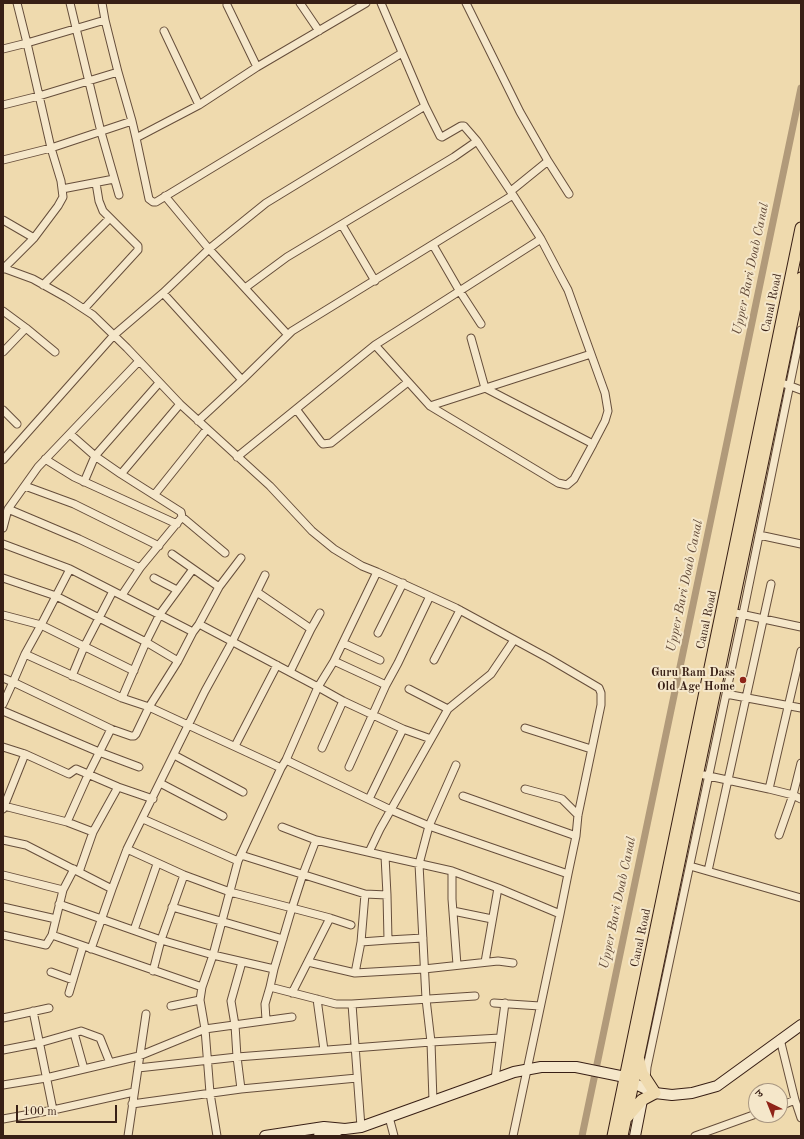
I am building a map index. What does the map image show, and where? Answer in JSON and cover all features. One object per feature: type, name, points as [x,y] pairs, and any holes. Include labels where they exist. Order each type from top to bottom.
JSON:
[{"type":"main road","name":"Canal Road","points":[[613,1136],[629,1080],[801,228]]},
{"type":"main road","name":"Canal Road","points":[[622,1136],[629,1080],[639,1056],[703,775],[731,612],[784,384],[801,278]]},
{"type":"main road","points":[[322,1136],[354,1130],[514,1072],[541,1067],[576,1067],[629,1080],[655,1093],[672,1095],[692,1093],[716,1086],[801,1025]]},
{"type":"main road","points":[[639,1056],[642,1073],[655,1093]]},
{"type":"main road","points":[[625,1120],[642,1100],[655,1093]]},
{"type":"main road","points":[[635,1136],[642,1100]]},
{"type":"main road","points":[[266,1136],[324,1127],[354,1130]]},
{"type":"street","points":[[16,3],[62,190],[62,197],[58,206],[34,238],[3,269],[33,279],[93,315],[180,404],[270,486],[312,531],[329,545],[362,566],[403,583],[460,610],[599,688],[602,693],[578,815],[576,836],[513,1136]]},
{"type":"street","points":[[70,3],[101,132],[119,195]]},
{"type":"street","points":[[102,3],[118,72],[132,121],[149,199],[153,202],[156,202],[402,53]]},
{"type":"street","points":[[300,3],[319,31]]},
{"type":"street","points":[[136,138],[199,105],[257,67],[366,3]]},
{"type":"street","points":[[375,344],[430,406],[558,483],[567,486],[574,480],[605,421],[608,411],[605,393],[568,290],[541,239],[477,141],[464,126],[442,137],[440,136],[425,106],[380,3]]},
{"type":"street","points":[[466,3],[520,112],[569,194]]},
{"type":"street","points":[[227,5],[257,67]]},
{"type":"street","points":[[3,49],[105,20]]},
{"type":"street","points":[[164,31],[199,105]]},
{"type":"street","points":[[3,105],[39,96],[118,72]]},
{"type":"street","points":[[3,459],[114,335],[163,293],[209,249],[266,202],[425,106]]},
{"type":"street","points":[[3,160],[51,148],[132,121]]},
{"type":"street","points":[[245,288],[287,257],[454,157],[477,141]]},
{"type":"street","points":[[198,421],[292,331],[433,245],[512,193],[548,161]]},
{"type":"street","points":[[62,190],[114,179]]},
{"type":"street","points":[[84,309],[138,250],[138,246],[103,211],[99,201],[96,183]]},
{"type":"street","points":[[165,196],[209,249],[288,335]]},
{"type":"street","points":[[43,285],[110,218]]},
{"type":"street","points":[[3,220],[34,238]]},
{"type":"street","points":[[342,225],[375,281]]},
{"type":"street","points":[[237,457],[375,344],[541,239]]},
{"type":"street","points":[[433,245],[481,324]]},
{"type":"street","points":[[163,293],[242,380]]},
{"type":"street","points":[[3,311],[55,352]]},
{"type":"street","points":[[3,352],[26,328]]},
{"type":"street","points":[[646,1080],[690,866],[703,775],[726,694],[759,535],[784,384],[801,330]]},
{"type":"street","points":[[471,338],[485,388],[593,444]]},
{"type":"street","points":[[430,406],[591,354]]},
{"type":"street","points":[[3,528],[8,509],[38,467],[139,361]]},
{"type":"street","points":[[296,409],[318,439],[323,444],[327,444],[331,443],[408,382]]},
{"type":"street","points":[[84,482],[95,456],[159,383]]},
{"type":"street","points":[[784,384],[801,390]]},
{"type":"street","points":[[121,474],[180,404]]},
{"type":"street","points":[[3,410],[17,424]]},
{"type":"street","points":[[155,494],[207,429]]},
{"type":"street","points":[[70,434],[95,456],[179,510],[182,517],[225,553]]},
{"type":"street","points":[[45,459],[84,482],[176,524]]},
{"type":"street","points":[[24,486],[74,504],[159,546]]},
{"type":"street","points":[[8,509],[79,539],[140,568]]},
{"type":"street","points":[[122,595],[140,568],[182,517]]},
{"type":"street","points":[[759,535],[801,544]]},
{"type":"street","points":[[3,544],[70,569],[193,632]]},
{"type":"street","points":[[172,554],[219,587]]},
{"type":"street","points":[[3,678],[111,729],[134,736],[149,707],[178,661],[219,587],[241,558]]},
{"type":"street","points":[[3,704],[25,654],[70,569]]},
{"type":"street","points":[[122,698],[146,642],[160,614],[193,569]]},
{"type":"street","points":[[217,1136],[210,1093],[205,1030],[200,1000],[202,987],[213,955],[240,858],[318,687],[334,661],[377,572]]},
{"type":"street","points":[[91,949],[128,849],[205,691],[232,642],[265,575]]},
{"type":"street","points":[[3,578],[56,596],[146,642],[178,661]]},
{"type":"street","points":[[154,578],[177,590]]},
{"type":"street","points":[[378,633],[403,583]]},
{"type":"street","points":[[708,871],[771,584]]},
{"type":"street","points":[[72,676],[84,647],[113,591]]},
{"type":"street","points":[[257,592],[310,629]]},
{"type":"street","points":[[349,767],[386,685],[430,596]]},
{"type":"street","points":[[434,660],[460,610]]},
{"type":"street","points":[[731,612],[801,627]]},
{"type":"street","points":[[290,672],[310,629],[320,613]]},
{"type":"street","points":[[4,617],[41,625],[134,671]]},
{"type":"street","points":[[199,624],[344,701],[431,739]]},
{"type":"street","points":[[369,852],[448,709],[491,674],[514,640]]},
{"type":"street","points":[[343,643],[380,660]]},
{"type":"street","points":[[769,789],[801,651]]},
{"type":"street","points":[[25,654],[122,698],[149,707],[189,724],[281,768]]},
{"type":"street","points":[[334,661],[386,685]]},
{"type":"street","points":[[235,746],[277,665]]},
{"type":"street","points":[[409,690],[448,709]]},
{"type":"street","points":[[726,694],[801,708]]},
{"type":"street","points":[[322,748],[344,701]]},
{"type":"street","points":[[3,711],[99,752],[139,767]]},
{"type":"street","points":[[369,799],[403,728]]},
{"type":"street","points":[[525,728],[592,749]]},
{"type":"street","points":[[67,822],[111,729]]},
{"type":"street","points":[[3,747],[25,754],[69,774],[76,769],[118,787],[153,799]]},
{"type":"street","points":[[25,754],[3,807],[67,822],[93,832]]},
{"type":"street","points":[[174,755],[243,792]]},
{"type":"street","points":[[286,760],[391,810],[429,826],[568,874]]},
{"type":"street","points":[[779,835],[793,795],[801,763]]},
{"type":"street","points":[[433,1102],[431,1042],[426,999],[419,864],[429,826],[456,765]]},
{"type":"street","points":[[703,775],[769,789],[793,795],[801,799]]},
{"type":"street","points":[[160,783],[223,816]]},
{"type":"street","points":[[3,936],[46,945],[52,935],[63,890],[76,871],[93,832],[118,787]]},
{"type":"street","points":[[525,789],[562,799],[578,815]]},
{"type":"street","points":[[463,796],[576,836]]},
{"type":"street","points":[[143,819],[240,858],[303,874],[365,894],[387,895]]},
{"type":"street","points":[[282,827],[316,840],[452,871],[498,888],[560,914]]},
{"type":"street","points":[[3,840],[26,845],[112,889]]},
{"type":"street","points":[[266,1020],[266,1004],[274,969],[303,874],[316,840]]},
{"type":"street","points":[[128,849],[157,864],[230,892],[330,918],[351,925]]},
{"type":"street","points":[[385,856],[388,940]]},
{"type":"street","points":[[134,930],[157,864]]},
{"type":"street","points":[[690,866],[801,898]]},
{"type":"street","points":[[452,871],[457,964]]},
{"type":"street","points":[[153,971],[161,940],[184,875]]},
{"type":"street","points":[[3,876],[63,890]]},
{"type":"street","points":[[485,962],[498,888]]},
{"type":"street","points":[[355,973],[361,942],[365,894]]},
{"type":"street","points":[[59,904],[161,940],[213,955],[274,969]]},
{"type":"street","points":[[3,907],[56,919]]},
{"type":"street","points":[[172,907],[283,939]]},
{"type":"street","points":[[453,911],[492,919]]},
{"type":"street","points":[[292,993],[330,918]]},
{"type":"street","points":[[52,935],[202,987]]},
{"type":"street","points":[[361,942],[423,938]]},
{"type":"street","points":[[69,993],[83,946]]},
{"type":"street","points":[[308,962],[355,973],[424,969],[457,964],[485,962],[502,961],[513,963]]},
{"type":"street","points":[[241,1089],[231,997],[242,962]]},
{"type":"street","points":[[51,972],[73,980]]},
{"type":"street","points":[[270,987],[336,1004],[475,996]]},
{"type":"street","points":[[317,999],[324,1050]]},
{"type":"street","points":[[171,1006],[200,1000]]},
{"type":"street","points":[[494,1003],[540,1006]]},
{"type":"street","points":[[352,1004],[357,1078],[354,1130]]},
{"type":"street","points":[[495,1079],[505,1004]]},
{"type":"street","points":[[3,1018],[49,1008]]},
{"type":"street","points":[[33,1011],[53,1110]]},
{"type":"street","points":[[128,1136],[146,1014]]},
{"type":"street","points":[[3,1084],[46,1078],[139,1056],[205,1030],[292,1017]]},
{"type":"street","points":[[3,1050],[39,1043],[81,1031],[100,1038],[110,1063]]},
{"type":"street","points":[[74,1033],[84,1069]]},
{"type":"street","points":[[138,1068],[237,1057],[500,1038]]},
{"type":"street","points":[[780,1039],[801,1118]]},
{"type":"street","points":[[132,1104],[241,1089],[357,1078]]},
{"type":"street","points":[[3,1119],[53,1110],[134,1092]]},
{"type":"street","points":[[788,1103],[795,1100]]},
{"type":"street","points":[[389,1117],[394,1136]]},
{"type":"street","points":[[695,1136],[748,1117]]},
{"type":"waterway","name":"Upper Bari Doab Canal","points":[[582,1136],[801,88]]},
{"type":"place","name":"Guru Ram Dass Old Age Home","points":[[743,680]]}]
